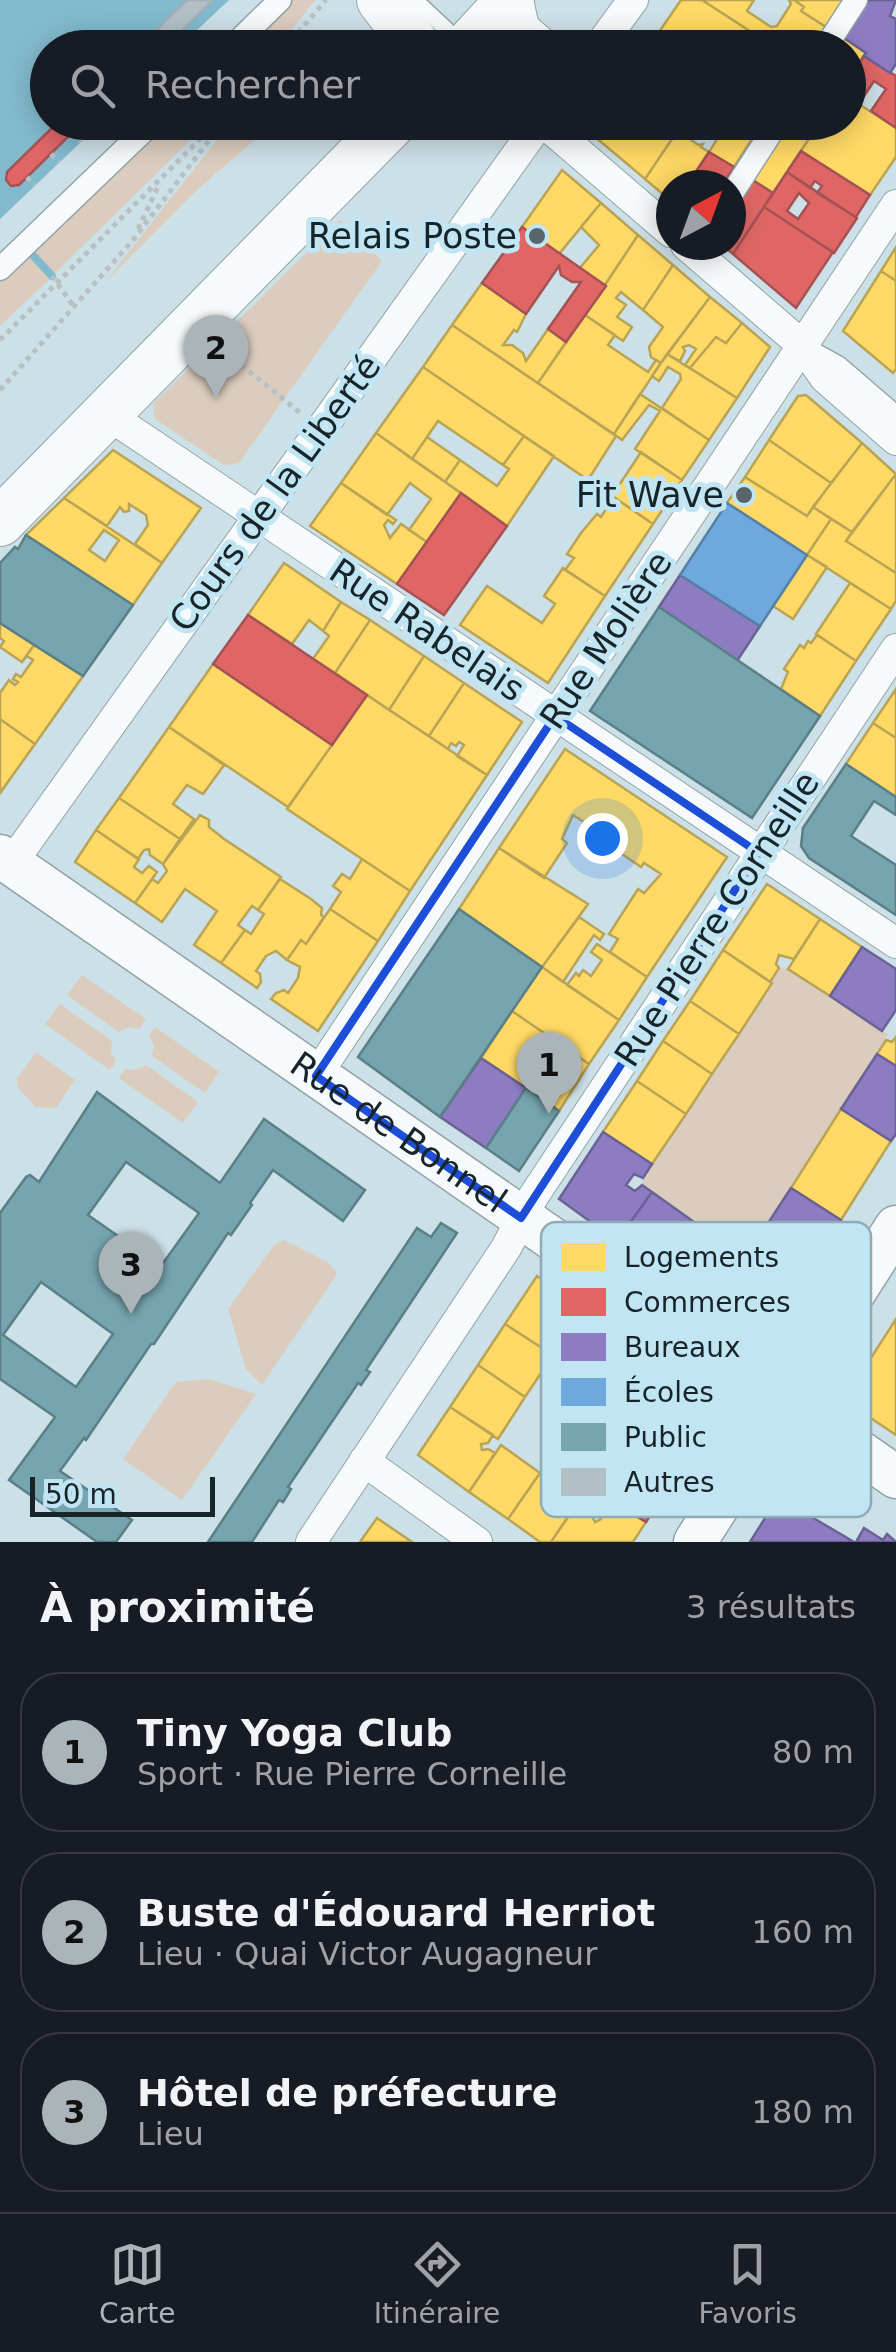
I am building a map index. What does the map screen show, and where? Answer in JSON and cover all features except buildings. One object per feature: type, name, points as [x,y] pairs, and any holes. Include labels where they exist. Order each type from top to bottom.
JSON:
[{"type":"main road","points":[[381,0],[431,30]]},
{"type":"main road","points":[[462,30],[514,0]]},
{"type":"main road","points":[[0,522],[375,140]]},
{"type":"main road","name":"Rue de Bonnel","points":[[5,860],[541,1232]]},
{"type":"main road","points":[[871,1267],[896,1228]]},
{"type":"main road","name":"Rue de Bonnel","points":[[871,1460],[896,1477]]},
{"type":"main road","points":[[695,1542],[711,1517]]},
{"type":"street","points":[[250,30],[280,0]]},
{"type":"street","points":[[514,0],[526,30]]},
{"type":"street","points":[[609,30],[633,0]]},
{"type":"street","points":[[837,30],[856,0]]},
{"type":"street","points":[[0,270],[134,140]]},
{"type":"street","name":"Cours de la Liberté","points":[[5,860],[528,140]]},
{"type":"street","points":[[562,140],[656,219]]},
{"type":"street","points":[[746,172],[766,140]]},
{"type":"street","name":"Rue Molière","points":[[316,1076],[896,205]]},
{"type":"street","points":[[703,260],[802,345],[824,378],[896,440]]},
{"type":"street","name":"Rue Rabelais","points":[[108,415],[896,943]]},
{"type":"street","name":"Rue Pierre Corneille","points":[[311,1542],[896,649]]},
{"type":"street","points":[[364,1460],[477,1542]]},
{"type":"lane","points":[[415,0],[439,30]]},
{"type":"lane","points":[[802,345],[838,364],[896,414]]},
{"type":"path","points":[[300,30],[326,0]]},
{"type":"path","points":[[0,340],[201,140]]},
{"type":"path","points":[[0,390],[133,240],[207,140]]},
{"type":"path","points":[[51,154],[60,162]]},
{"type":"path","points":[[27,177],[35,185]]},
{"type":"path","points":[[133,240],[162,178]]},
{"type":"path","points":[[52,276],[75,308]]},
{"type":"path","points":[[224,350],[292,406]]},
{"type":"highlighted area","points":[[555,716],[759,853],[521,1218],[316,1076]]},
{"type":"shaded area","points":[[290,0],[315,0],[291,30],[259,30]]},
{"type":"shaded area","points":[[145,140],[191,140],[53,275],[30,250]]},
{"type":"shaded area","points":[[217,140],[254,140],[197,190],[106,281]]},
{"type":"shaded area","points":[[340,220],[382,261],[239,463],[224,465],[155,419],[153,404]]},
{"type":"shaded area","points":[[29,252],[52,277],[0,326],[0,279]]},
{"type":"shaded area","points":[[779,968],[789,969],[888,1034],[769,1222],[695,1222],[642,1186],[644,1177]]},
{"type":"shaded area","points":[[82,975],[146,1019],[139,1029],[129,1027],[119,1032],[67,995]]},
{"type":"shaded area","points":[[60,1004],[112,1041],[111,1052],[116,1061],[110,1070],[45,1024]]},
{"type":"shaded area","points":[[155,1027],[219,1072],[205,1093],[152,1056],[154,1045],[149,1036]]},
{"type":"shaded area","points":[[36,1052],[75,1080],[56,1108],[36,1107],[18,1088],[17,1079]]},
{"type":"shaded area","points":[[146,1065],[198,1102],[183,1123],[119,1078],[125,1069],[136,1070]]},
{"type":"shaded area","points":[[284,1240],[329,1263],[337,1274],[262,1385],[246,1369],[228,1309],[274,1245]]},
{"type":"shaded area","points":[[209,1379],[256,1394],[182,1500],[123,1459],[176,1382]]},
{"type":"water","points":[[0,0],[229,0],[197,30],[30,30],[30,140],[83,140],[0,219]]},
{"type":"waterway","points":[[29,251],[52,276]]},
{"type":"place","name":"Relais Poste","points":[[537,236]]},
{"type":"place","name":"Buste d'Édouard Herriot","points":[[216,397]]},
{"type":"place","name":"Fit Wave","points":[[744,495]]},
{"type":"place","name":"Tiny Yoga Club","points":[[549,1114]]},
{"type":"place","name":"Hôtel de préfecture","points":[[131,1314]]}]
